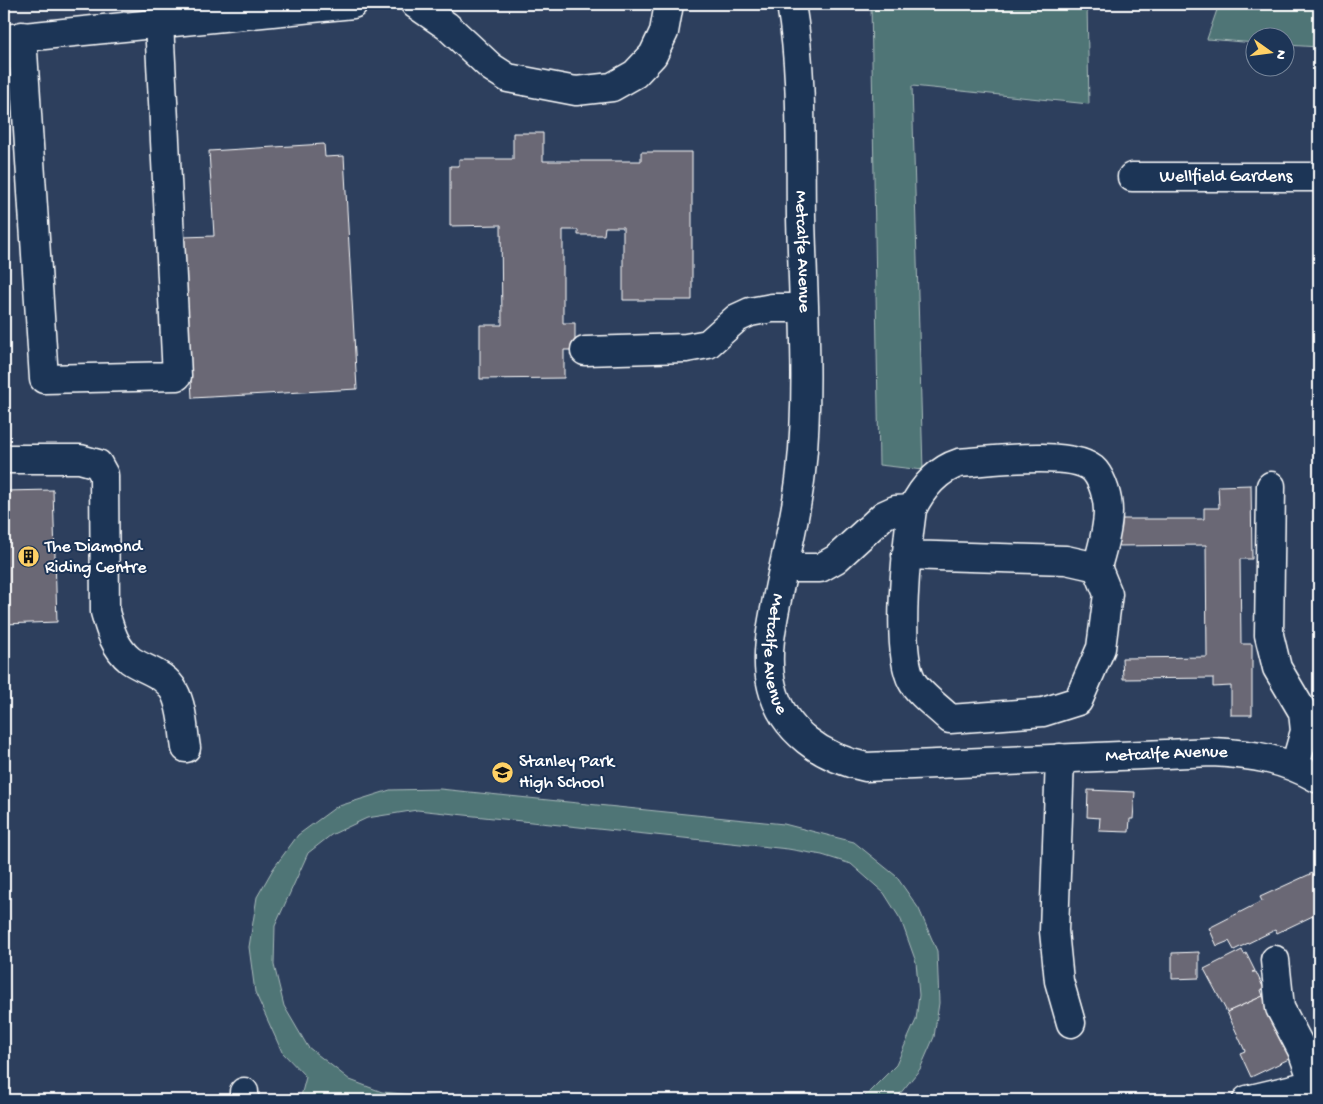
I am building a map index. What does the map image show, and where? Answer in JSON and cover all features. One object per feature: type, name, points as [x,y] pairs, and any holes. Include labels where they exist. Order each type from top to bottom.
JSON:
[{"type":"street","points":[[159,23],[177,376],[44,379],[13,37],[353,4]]},
{"type":"street","points":[[415,4],[447,26],[491,67],[508,78],[576,91],[612,87],[635,74],[653,55],[664,32],[669,4]]},
{"type":"street","name":"Metcalfe Avenue","points":[[791,4],[797,50],[804,420],[801,471],[770,642],[772,686],[786,720],[818,750],[851,764],[866,767],[1212,752],[1261,757],[1295,766],[1319,779]]},
{"type":"street","name":"Wellfield Gardens","points":[[1132,177],[1319,177]]},
{"type":"street","points":[[585,351],[686,348],[708,344],[737,318],[750,312],[772,308],[803,308]]},
{"type":"street","points":[[1043,457],[1076,461],[1094,470],[1105,491],[1108,511],[1105,536],[1097,567],[1108,594],[1101,648],[1078,702],[1043,712],[950,719],[912,682],[904,656],[906,555],[912,509],[920,492],[948,467],[959,463],[1043,457]]},
{"type":"street","points":[[4,459],[73,459],[98,464],[104,475],[105,612],[110,631],[118,648],[129,659],[159,675],[174,691],[186,748]]},
{"type":"street","points":[[1271,486],[1269,635],[1277,668],[1303,712],[1305,731],[1295,766]]},
{"type":"street","points":[[784,568],[820,568],[836,559],[884,515],[895,510],[912,509]]},
{"type":"street","points":[[906,555],[1066,560],[1097,567]]},
{"type":"street","points":[[1060,758],[1054,931],[1059,981],[1071,1023]]},
{"type":"street","points":[[1247,1100],[1316,1083],[1302,1050],[1280,1008],[1275,960]]},
{"type":"green space","points":[[871,4],[1087,4],[1089,104],[912,86],[923,470],[879,465]]},
{"type":"green space","points":[[1219,4],[1319,4],[1319,47],[1296,46],[1296,28],[1246,28],[1246,42],[1207,39]]},
{"type":"green space","points":[[440,789],[784,824],[854,842],[896,876],[919,909],[937,951],[939,1003],[934,1037],[920,1069],[895,1100],[861,1100],[896,1065],[916,1020],[919,995],[916,962],[901,920],[884,893],[851,864],[822,855],[788,849],[417,810],[367,818],[331,835],[308,853],[275,926],[274,965],[284,1006],[308,1047],[350,1080],[382,1092],[466,1100],[300,1100],[306,1077],[282,1052],[255,992],[249,947],[257,897],[273,869],[298,835],[336,807],[390,790]]},
{"type":"building","points":[[513,133],[543,133],[543,161],[641,161],[641,152],[692,152],[692,300],[623,300],[623,227],[605,227],[604,235],[578,235],[578,230],[563,230],[563,323],[575,323],[575,350],[564,350],[564,378],[480,379],[480,325],[502,325],[501,225],[450,226],[450,166],[459,166],[459,159],[513,159]]},
{"type":"building","points":[[324,144],[325,157],[344,156],[357,389],[192,398],[183,237],[214,236],[209,151]]},
{"type":"building","points":[[1251,485],[1252,559],[1240,559],[1241,644],[1252,644],[1252,715],[1231,715],[1231,686],[1213,687],[1213,678],[1123,679],[1122,658],[1207,657],[1206,545],[1116,546],[1116,519],[1204,519],[1204,508],[1219,508],[1218,486]]},
{"type":"building","name":"The Diamond Riding Centre","points":[[53,490],[57,622],[4,624],[4,491]]},
{"type":"building","points":[[1088,790],[1135,792],[1133,819],[1130,819],[1129,832],[1099,831],[1100,818],[1087,817]]},
{"type":"building","points":[[1319,870],[1319,913],[1277,933],[1275,930],[1234,950],[1229,941],[1217,946],[1209,928],[1262,901],[1260,897]]},
{"type":"building","points":[[1242,950],[1244,954],[1246,953],[1255,971],[1252,972],[1256,972],[1264,989],[1261,990],[1263,996],[1227,1012],[1204,969]]},
{"type":"building","points":[[1199,952],[1199,978],[1172,979],[1172,953]]},
{"type":"building","points":[[1263,996],[1291,1058],[1251,1077],[1240,1053],[1245,1051],[1227,1012]]},
{"type":"place","name":"The Diamond Riding Centre","points":[[29,557]]},
{"type":"place","name":"Stanley Park High School","points":[[503,772]]}]
